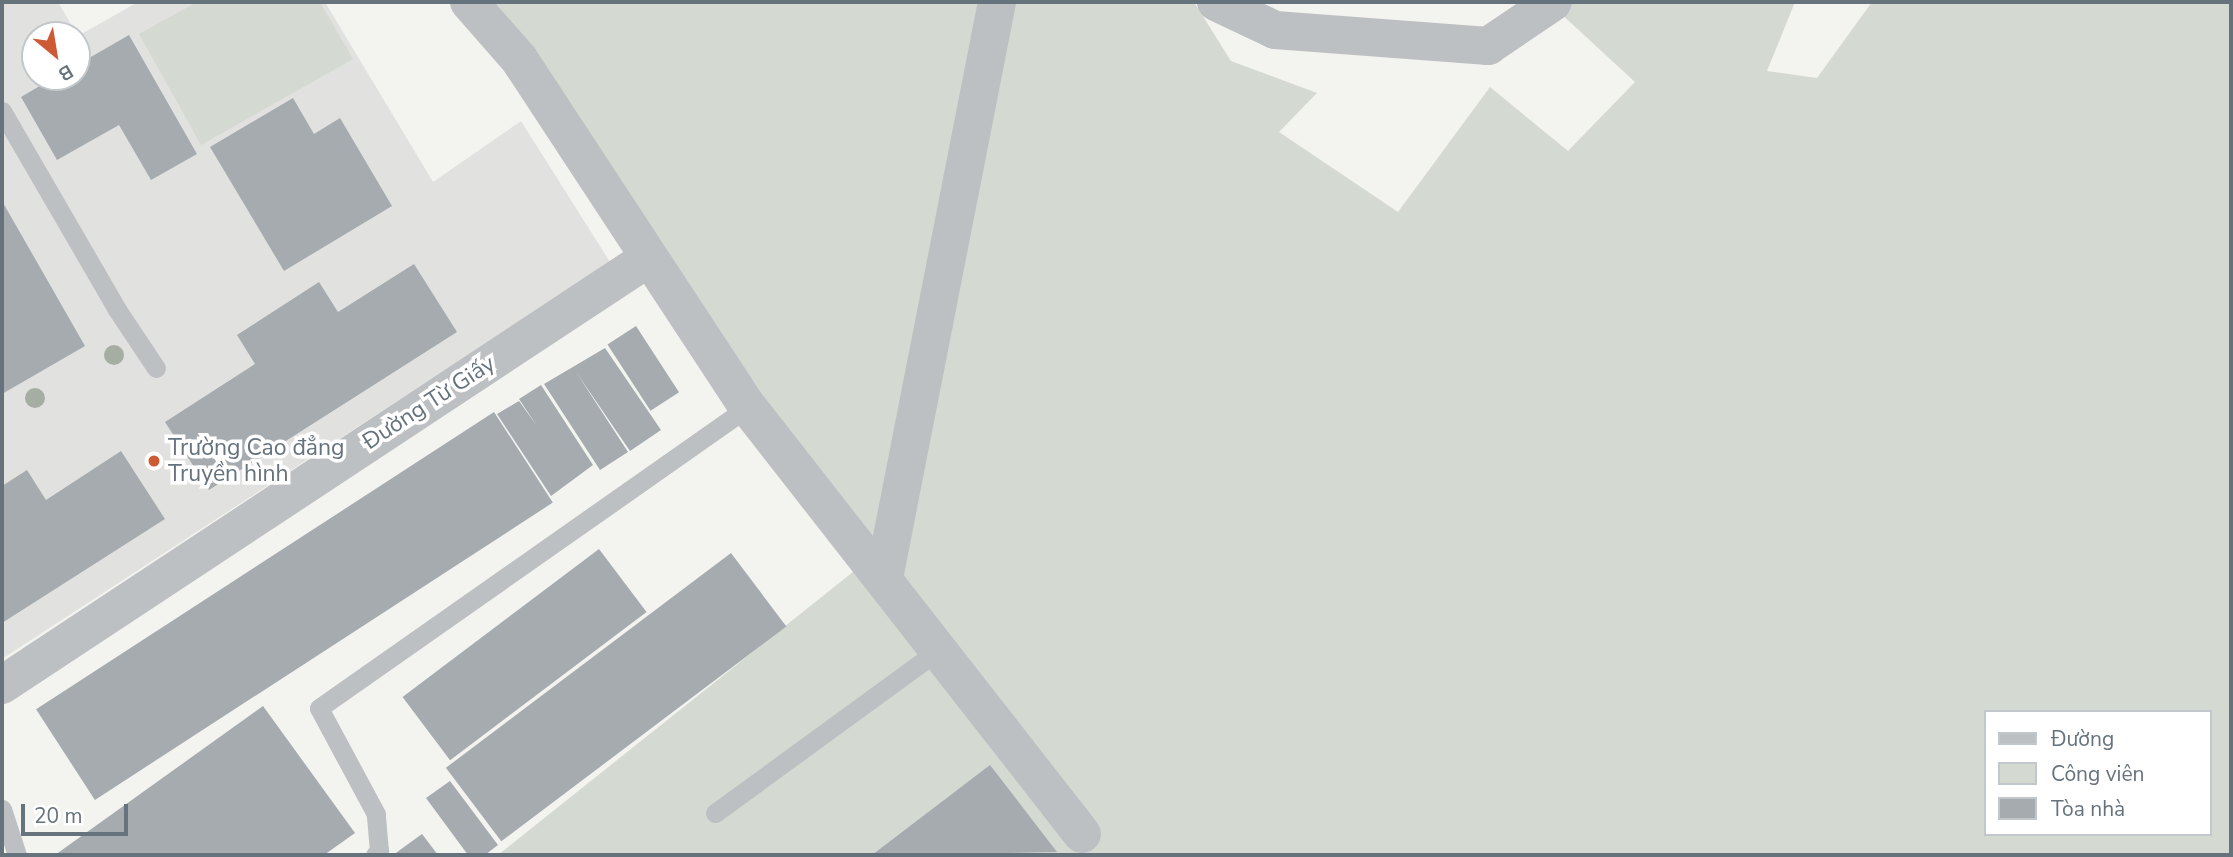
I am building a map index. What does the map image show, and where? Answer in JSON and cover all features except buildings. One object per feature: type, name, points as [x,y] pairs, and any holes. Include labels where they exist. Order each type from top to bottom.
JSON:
[{"type":"street","points":[[469,2],[519,59],[647,259],[748,407],[940,649],[1082,834]]},
{"type":"street","points":[[884,579],[997,2]]},
{"type":"street","points":[[1216,2],[1275,30],[1488,46],[1553,2]]},
{"type":"street","name":"Đường Từ Giấy","points":[[2,685],[647,259]]},
{"type":"lane","points":[[2,111],[116,308],[156,368]]},
{"type":"lane","points":[[375,855],[379,851],[376,814],[319,708],[748,407]]},
{"type":"lane","points":[[715,813],[940,649]]},
{"type":"lane","points":[[2,809],[17,855]]},
{"type":"shaded area","name":"Trường Cao đẳng Truyền hình","points":[[2,2],[58,2],[69,21],[21,21],[21,91],[91,91],[91,29],[138,2],[325,2],[433,182],[521,121],[610,262],[2,659]]},
{"type":"green space","points":[[197,2],[320,2],[353,59],[201,145],[139,34]]},
{"type":"green space","points":[[491,2],[1194,2],[1231,61],[1317,93],[1279,132],[1398,212],[1490,87],[1568,151],[1635,82],[1558,11],[1569,2],[1795,2],[1767,71],[1817,78],[1872,2],[2231,2],[2231,855],[498,855],[878,552],[767,401]]},
{"type":"place","name":"Trường Cao đẳng Truyền hình","points":[[154,461]]}]
